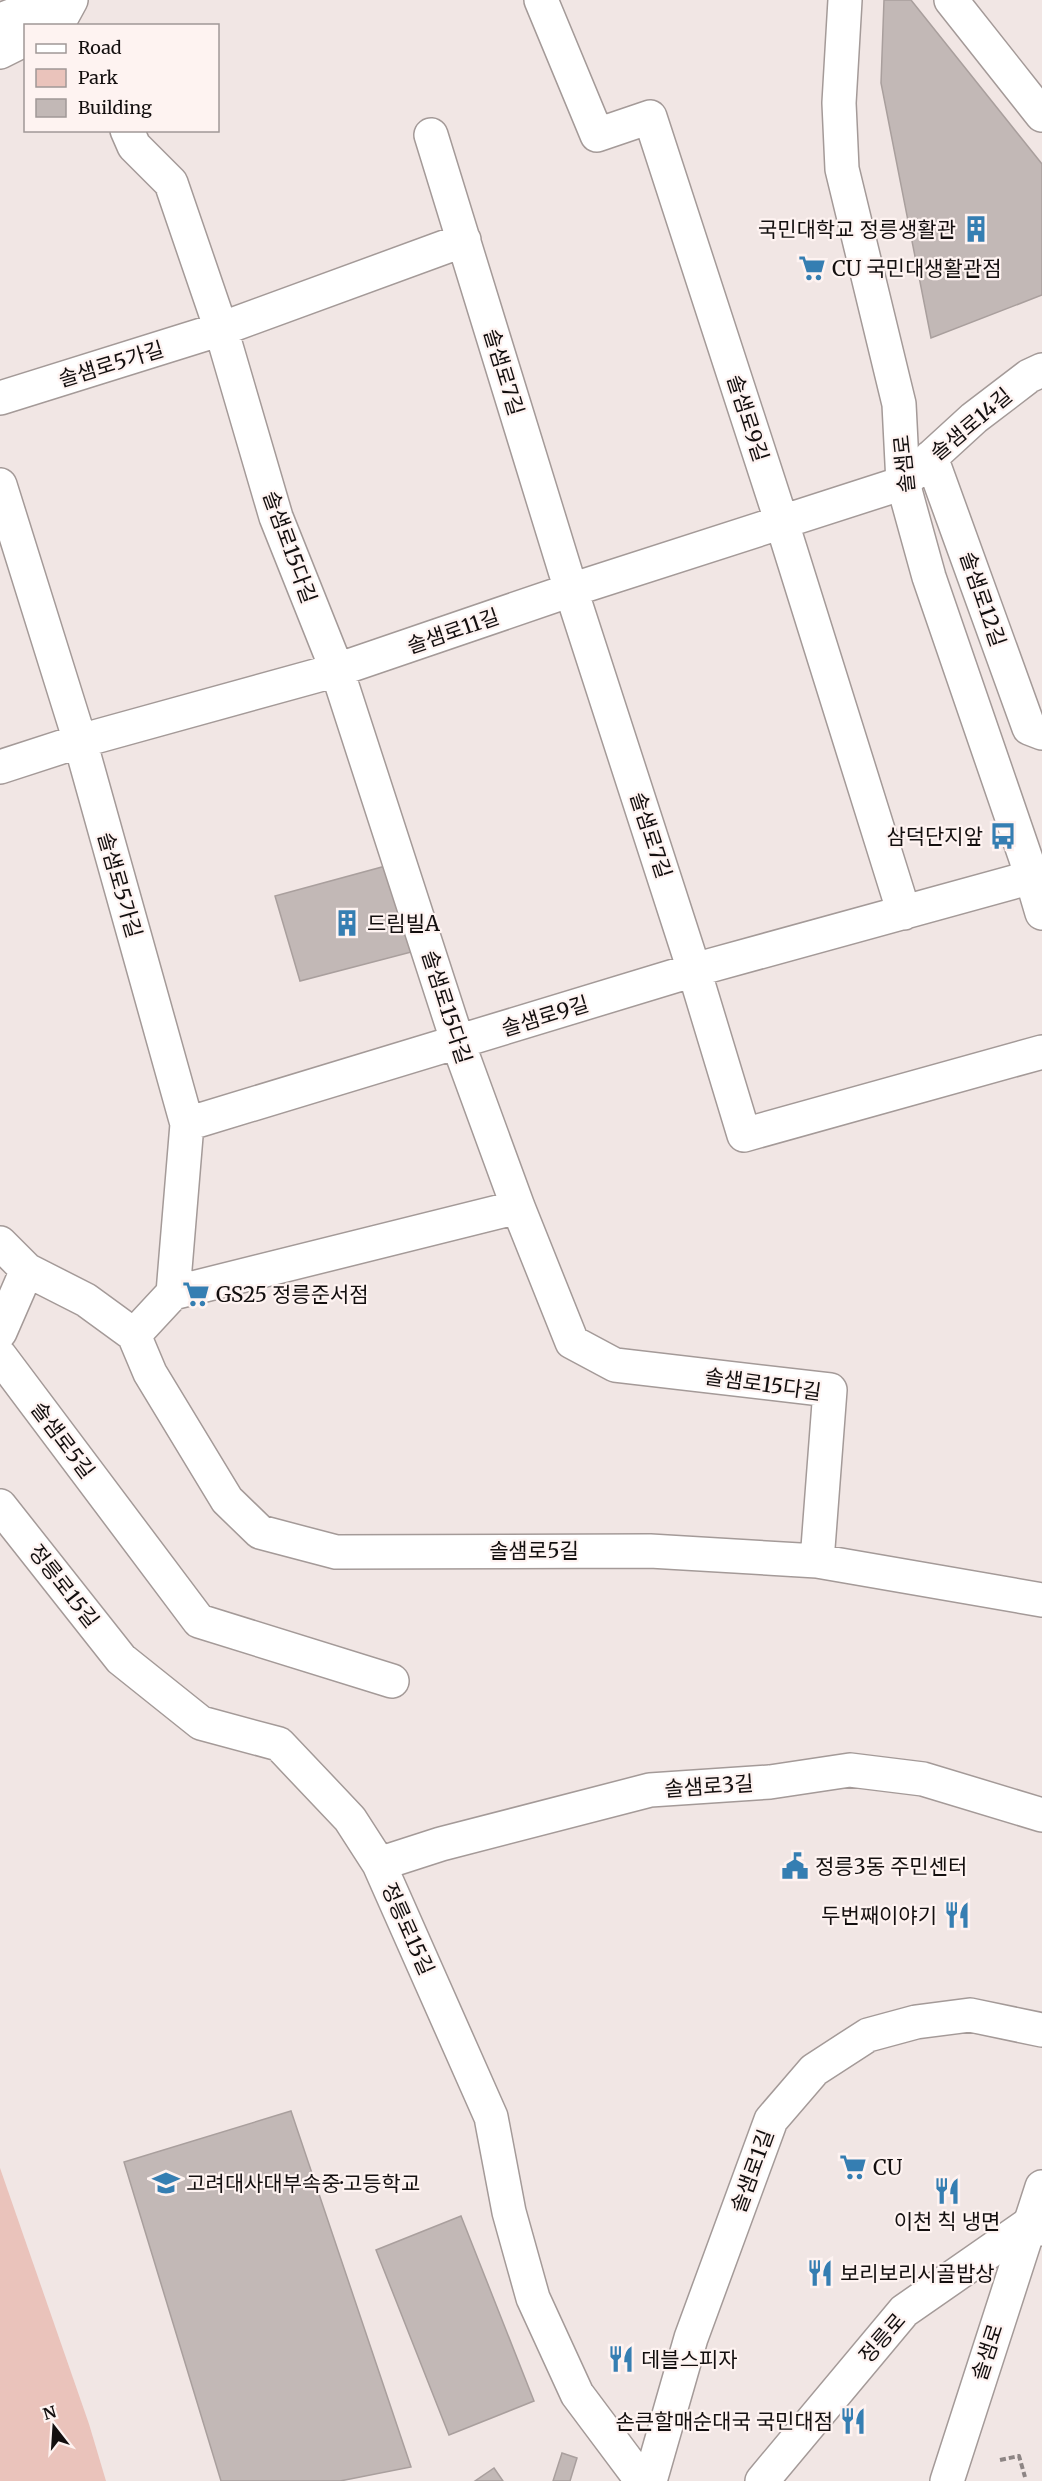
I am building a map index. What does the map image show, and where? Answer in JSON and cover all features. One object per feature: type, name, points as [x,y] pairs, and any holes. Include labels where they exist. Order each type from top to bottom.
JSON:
[{"type":"street","points":[[0,20],[54,0]]},
{"type":"street","points":[[56,24],[59,22],[71,0]]},
{"type":"street","points":[[77,0],[82,24]]},
{"type":"street","name":"솔샘로9길","points":[[541,0],[597,135],[650,117],[782,523],[904,912]]},
{"type":"street","name":"솔샘로","points":[[845,0],[839,103],[842,169],[899,404],[903,483],[929,577],[1032,877],[1042,913]]},
{"type":"street","points":[[951,0],[1042,115]]},
{"type":"street","points":[[0,52],[24,40]]},
{"type":"street","name":"솔샘로15다길","points":[[127,132],[134,146],[171,183],[221,329],[276,517],[337,670],[458,1043],[518,1207],[572,1342],[615,1365],[830,1389],[817,1561]]},
{"type":"street","name":"솔샘로7길","points":[[431,135],[571,590],[694,970],[744,1135],[1042,1052]]},
{"type":"street","points":[[221,329],[464,240]]},
{"type":"street","name":"솔샘로5가길","points":[[0,398],[221,329]]},
{"type":"street","name":"솔샘로14길","points":[[903,483],[974,418],[1029,376],[1042,370]]},
{"type":"street","name":"솔샘로12길","points":[[931,457],[1029,728],[1042,733]]},
{"type":"street","name":"솔샘로11길","points":[[0,767],[80,741],[337,670],[571,590],[903,483]]},
{"type":"street","name":"솔샘로5가길","points":[[0,485],[80,741],[187,1124],[173,1293]]},
{"type":"street","name":"솔샘로9길","points":[[187,1124],[694,970],[1032,877]]},
{"type":"street","points":[[0,1243],[27,1270],[87,1300],[134,1335],[173,1293],[518,1207]]},
{"type":"street","points":[[0,1332],[27,1270]]},
{"type":"street","name":"솔샘로5길","points":[[134,1335],[150,1373],[226,1500],[260,1532],[336,1552],[650,1551],[817,1561],[1042,1600]]},
{"type":"street","name":"솔샘로5길","points":[[0,1356],[199,1621],[392,1682]]},
{"type":"street","name":"정릉로15길","points":[[0,1506],[121,1659],[201,1723],[279,1744],[350,1819],[379,1864],[491,2117],[509,2212],[533,2298],[577,2394],[642,2481]]},
{"type":"street","name":"솔샘로3길","points":[[379,1864],[441,1844],[650,1790],[770,1782],[850,1770],[923,1779],[1042,1815]]},
{"type":"street","name":"솔샘로1길","points":[[650,2481],[691,2338],[771,2120],[814,2070],[868,2035],[916,2022],[970,2015],[1042,2030]]},
{"type":"street","name":"솔샘로","points":[[947,2481],[1035,2226],[1042,2187]]},
{"type":"street","name":"정릉로","points":[[762,2481],[904,2311],[1035,2226]]},
{"type":"path","points":[[1000,2460],[1019,2456],[1025,2476]]},
{"type":"green space","points":[[0,2168],[89,2424],[106,2481],[0,2481]]},
{"type":"building","name":"국민대학교 정릉생활관","points":[[884,0],[911,0],[1042,164],[1042,295],[931,338],[881,83]]},
{"type":"building","name":"드림빌A","points":[[393,864],[419,950],[300,981],[275,896]]},
{"type":"building","points":[[291,2111],[411,2467],[340,2481],[221,2481],[124,2162]]},
{"type":"building","points":[[461,2216],[534,2401],[449,2435],[376,2250]]},
{"type":"building","points":[[562,2453],[577,2458],[570,2481],[553,2481]]},
{"type":"building","points":[[494,2468],[503,2481],[475,2481]]},
{"type":"place","name":"국민대학교 정릉생활관","points":[[976,229]]},
{"type":"place","name":"CU 국민대생활관점","points":[[812,268]]},
{"type":"place","name":"삼덕단지앞","points":[[1003,836]]},
{"type":"place","name":"드림빌A","points":[[347,923]]},
{"type":"place","name":"GS25 정릉준서점","points":[[196,1294]]},
{"type":"place","name":"정릉3동 주민센터","points":[[795,1866]]},
{"type":"place","name":"두번째이야기","points":[[957,1915]]},
{"type":"place","name":"CU","points":[[853,2167]]},
{"type":"place","name":"고려대사대부속중·고등학교","points":[[166,2183]]},
{"type":"place","name":"이천 칙 냉면","points":[[947,2191]]},
{"type":"place","name":"보리보리시골밥상","points":[[820,2273]]},
{"type":"place","name":"데블스피자","points":[[621,2359]]},
{"type":"place","name":"손큰할매순대국 국민대점","points":[[853,2421]]}]
